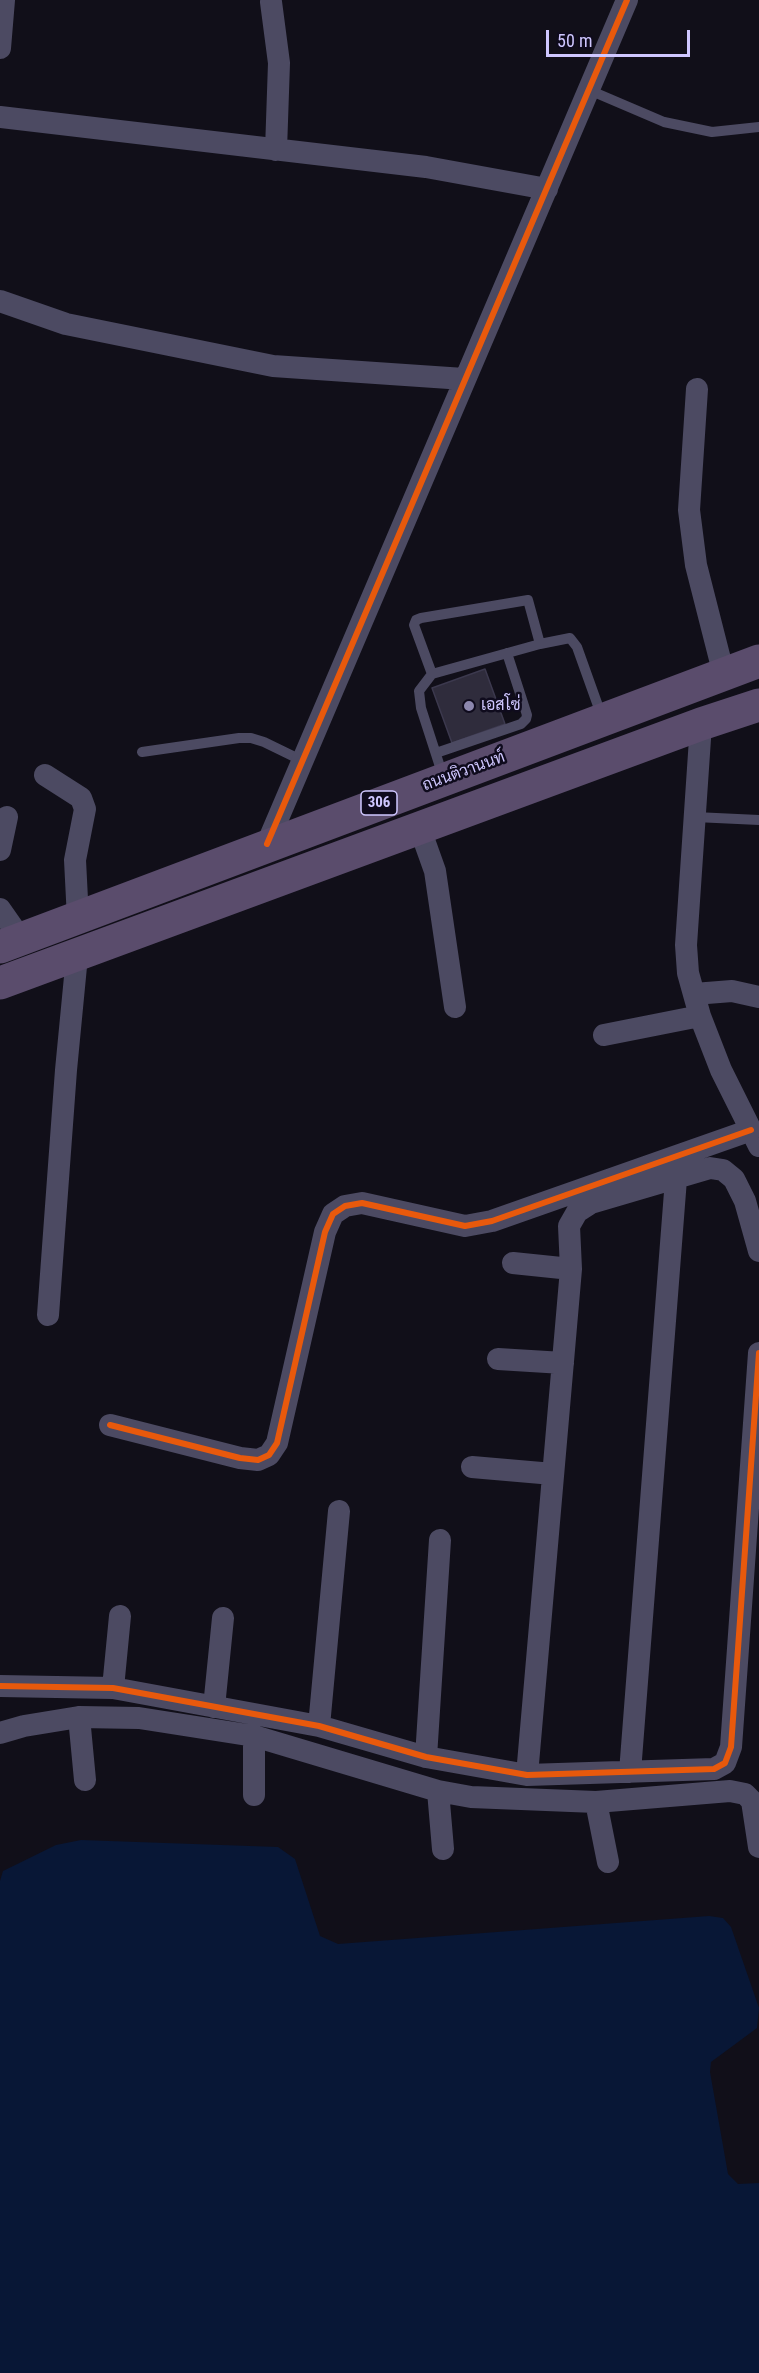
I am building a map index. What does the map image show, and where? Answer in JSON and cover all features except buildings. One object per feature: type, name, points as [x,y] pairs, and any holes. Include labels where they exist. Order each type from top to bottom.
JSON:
[{"type":"main road","name":"ถนนติวานนท์","points":[[10,943],[78,919],[267,844],[440,766],[603,720],[759,661]]},
{"type":"main road","name":"306","points":[[0,983],[759,703]]},
{"type":"street","points":[[0,48],[4,0]]},
{"type":"street","points":[[267,844],[627,0]]},
{"type":"street","points":[[271,2],[279,63],[276,150]]},
{"type":"street","points":[[0,117],[426,167],[547,189]]},
{"type":"street","points":[[0,301],[66,324],[273,366],[464,379]]},
{"type":"street","points":[[697,389],[689,510],[696,565],[724,675]]},
{"type":"street","points":[[110,1425],[240,1458],[258,1460],[269,1455],[277,1443],[325,1232],[333,1214],[345,1206],[362,1203],[465,1226],[492,1221],[755,1138],[721,1070],[700,1016],[688,973],[686,945],[701,724]]},
{"type":"street","points":[[45,775],[81,798],[85,809],[75,860],[78,919]]},
{"type":"street","points":[[0,850],[7,818]]},
{"type":"street","points":[[420,829],[435,871],[455,1007]]},
{"type":"street","points":[[0,909],[10,943]]},
{"type":"street","points":[[48,1315],[77,956]]},
{"type":"street","points":[[694,994],[732,991],[759,997]]},
{"type":"street","points":[[604,1035],[700,1016]]},
{"type":"street","points":[[527,1775],[571,1269],[569,1226],[577,1212],[607,1197],[710,1168],[723,1170],[734,1179],[745,1201],[759,1251]]},
{"type":"street","points":[[630,1772],[675,1179]]},
{"type":"street","points":[[513,1263],[571,1269]]},
{"type":"street","points":[[0,1686],[113,1688],[319,1726],[426,1756],[527,1775],[714,1769],[726,1763],[730,1747],[759,1353]]},
{"type":"street","points":[[498,1359],[563,1363]]},
{"type":"street","points":[[472,1467],[553,1474]]},
{"type":"street","points":[[319,1726],[339,1511]]},
{"type":"street","points":[[426,1756],[440,1540]]},
{"type":"street","points":[[113,1688],[120,1616]]},
{"type":"street","points":[[214,1707],[223,1618]]},
{"type":"street","points":[[0,1733],[24,1726],[79,1717],[139,1718],[254,1736],[438,1791],[471,1797],[596,1802],[730,1791],[745,1794],[752,1801],[759,1847]]},
{"type":"street","points":[[79,1717],[85,1780]]},
{"type":"street","points":[[254,1736],[254,1796]]},
{"type":"street","points":[[438,1791],[443,1849]]},
{"type":"street","points":[[596,1802],[608,1862]]},
{"type":"lane","points":[[589,90],[663,122],[712,132],[759,127]]},
{"type":"lane","points":[[432,674],[414,625],[416,620],[421,618],[528,600],[540,644]]},
{"type":"lane","points":[[507,652],[527,715],[526,719],[521,724],[440,766],[421,708],[419,691],[432,674],[507,652],[570,638],[603,720]]},
{"type":"lane","points":[[142,752],[252,738],[303,761]]},
{"type":"lane","points":[[695,817],[759,820]]},
{"type":"water","points":[[81,1840],[278,1847],[295,1859],[320,1936],[338,1944],[709,1916],[723,1918],[731,1927],[759,2008],[757,2028],[711,2062],[710,2072],[728,2174],[738,2184],[759,2183],[759,2373],[0,2373],[0,1881],[3,1871],[56,1845]]},
{"type":"cycle path","points":[[267,844],[627,0]]},
{"type":"cycle path","points":[[110,1425],[240,1458],[258,1460],[269,1455],[277,1443],[325,1232],[333,1214],[345,1206],[362,1203],[465,1226],[492,1221],[751,1130]]},
{"type":"cycle path","points":[[0,1686],[113,1688],[319,1726],[426,1757],[527,1775],[714,1769],[725,1763],[731,1747],[759,1353]]},
{"type":"place","name":"เอสโซ่","points":[[469,706]]}]
